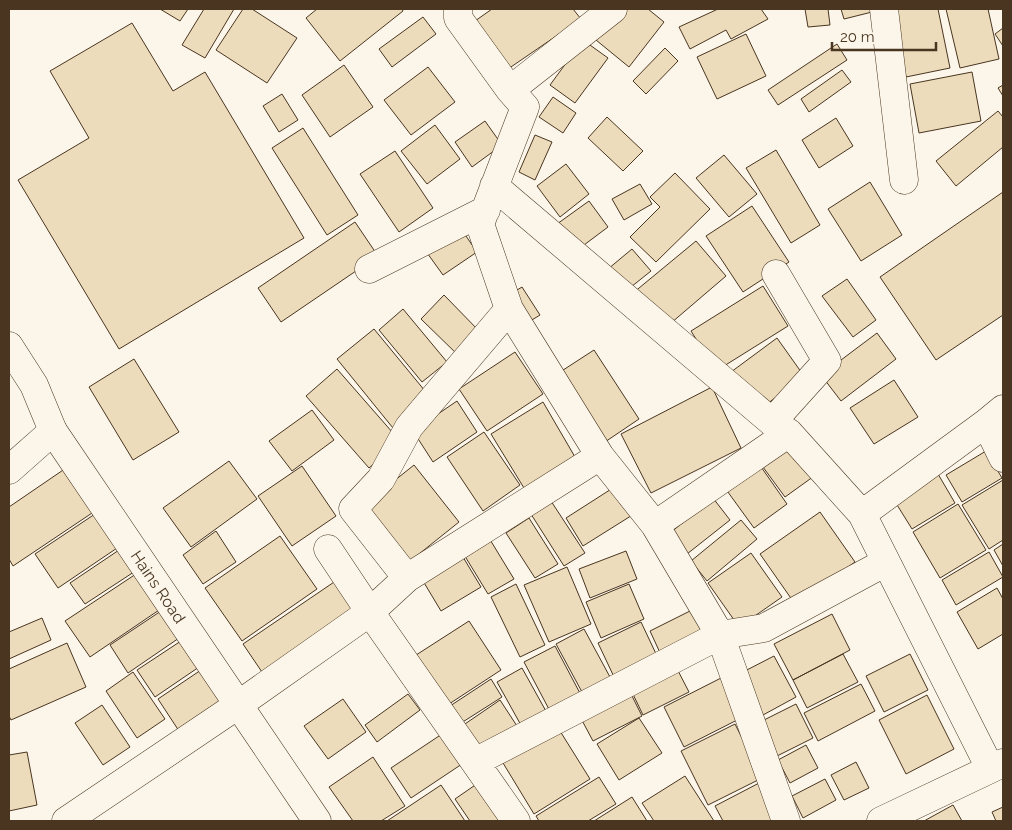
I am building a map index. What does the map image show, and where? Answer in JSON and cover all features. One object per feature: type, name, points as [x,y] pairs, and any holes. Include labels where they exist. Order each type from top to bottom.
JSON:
[{"type":"street","points":[[510,90],[614,9]]},
{"type":"street","points":[[884,9],[904,180]]},
{"type":"street","points":[[458,11],[510,90],[525,107],[480,224],[509,309],[600,456],[655,525],[720,635],[786,821]]},
{"type":"street","points":[[369,269],[490,198]]},
{"type":"street","points":[[490,198],[781,428],[862,514],[886,562],[997,766],[881,821]]},
{"type":"street","points":[[655,525],[781,428],[827,361],[776,274]]},
{"type":"street","points":[[407,578],[353,509],[381,479],[409,427],[509,309]]},
{"type":"street","name":"Hains Road","points":[[9,346],[34,385],[53,431],[317,821]]},
{"type":"street","points":[[862,514],[994,416],[1003,458]]},
{"type":"street","points":[[9,470],[53,431]]},
{"type":"street","points":[[66,821],[238,705],[370,612],[407,578],[600,456]]},
{"type":"street","points":[[328,549],[516,821]]},
{"type":"street","points":[[475,762],[720,635],[764,628],[886,562]]},
{"type":"building","points":[[160,9],[188,9],[180,21]]},
{"type":"building","points":[[204,9],[234,9],[205,58],[182,45]]},
{"type":"building","points":[[243,9],[252,9],[297,38],[267,83],[216,50]]},
{"type":"building","points":[[317,9],[402,9],[403,11],[340,61],[306,18]]},
{"type":"building","points":[[492,9],[573,9],[581,19],[508,69],[475,21]]},
{"type":"building","points":[[621,9],[648,9],[664,22],[629,67],[596,40]]},
{"type":"building","points":[[718,9],[761,9],[768,19],[731,39],[726,30],[690,49],[679,27]]},
{"type":"building","points":[[805,9],[828,9],[830,25],[808,27]]},
{"type":"building","points":[[841,9],[875,9],[876,11],[844,19]]},
{"type":"building","points":[[892,9],[938,9],[950,68],[906,77]]},
{"type":"building","points":[[946,9],[988,9],[999,59],[960,68]]},
{"type":"building","points":[[423,17],[436,34],[392,67],[379,49]]},
{"type":"building","points":[[132,23],[173,91],[205,72],[304,238],[119,349],[18,180],[89,138],[50,71]]},
{"type":"building","points":[[1003,28],[1003,46],[995,34]]},
{"type":"building","points":[[746,34],[766,76],[717,99],[697,57]]},
{"type":"building","points":[[583,40],[608,58],[575,103],[550,85]]},
{"type":"building","points":[[837,44],[847,60],[778,105],[768,90]]},
{"type":"building","points":[[665,48],[678,61],[646,94],[633,81]]},
{"type":"building","points":[[344,65],[373,107],[330,137],[302,95]]},
{"type":"building","points":[[428,67],[455,102],[411,135],[384,100]]},
{"type":"building","points":[[842,70],[851,82],[809,112],[801,99]]},
{"type":"building","points":[[972,72],[981,121],[919,133],[910,84]]},
{"type":"building","points":[[1003,85],[1003,96],[998,88]]},
{"type":"building","points":[[282,94],[298,120],[279,132],[263,106]]},
{"type":"building","points":[[553,97],[576,113],[563,133],[539,117]]},
{"type":"building","points":[[998,111],[1003,117],[1003,147],[956,186],[936,161]]},
{"type":"building","points":[[607,117],[643,151],[623,171],[588,138]]},
{"type":"building","points":[[836,118],[853,146],[819,168],[802,140]]},
{"type":"building","points":[[485,121],[502,145],[472,167],[455,142]]},
{"type":"building","points":[[435,125],[460,159],[427,184],[401,151]]},
{"type":"building","points":[[303,128],[358,215],[327,235],[272,148]]},
{"type":"building","points":[[535,135],[552,142],[535,180],[519,172]]},
{"type":"building","points":[[776,150],[820,225],[791,243],[746,168]]},
{"type":"building","points":[[395,151],[433,208],[399,232],[360,174]]},
{"type":"building","points":[[724,155],[757,194],[729,217],[696,178]]},
{"type":"building","points":[[566,164],[589,194],[560,217],[537,186]]},
{"type":"building","points":[[675,173],[710,209],[656,262],[630,237],[660,207],[650,197]]},
{"type":"building","points":[[870,182],[902,235],[861,261],[828,209]]},
{"type":"building","points":[[640,184],[652,204],[624,220],[612,199]]},
{"type":"building","points":[[1003,192],[1003,315],[936,360],[880,277]]},
{"type":"building","points":[[589,201],[608,227],[576,251],[557,224]]},
{"type":"building","points":[[752,206],[789,262],[743,292],[706,236]]},
{"type":"building","points":[[355,222],[378,256],[281,322],[258,288]]},
{"type":"building","points":[[459,226],[477,252],[443,275],[425,250]]},
{"type":"building","points":[[696,241],[726,276],[664,329],[633,293]]},
{"type":"building","points":[[632,249],[651,271],[626,291],[608,269]]},
{"type":"building","points":[[847,279],[876,320],[853,337],[822,296]]},
{"type":"building","points":[[763,286],[788,326],[716,371],[691,331]]},
{"type":"building","points":[[522,287],[540,315],[527,323],[509,295]]},
{"type":"building","points":[[444,295],[482,334],[460,357],[421,319]]},
{"type":"building","points":[[403,309],[447,362],[422,382],[379,330]]},
{"type":"building","points":[[374,329],[430,397],[393,428],[337,359]]},
{"type":"building","points":[[877,333],[896,359],[841,401],[821,375]]},
{"type":"building","points":[[777,338],[804,376],[759,410],[731,372]]},
{"type":"building","points":[[594,350],[639,419],[602,444],[557,374]]},
{"type":"building","points":[[515,352],[543,394],[487,431],[459,389]]},
{"type":"building","points":[[134,359],[179,432],[133,460],[89,387]]},
{"type":"building","points":[[337,369],[400,441],[369,468],[306,396]]},
{"type":"building","points":[[894,380],[918,417],[874,444],[850,408]]},
{"type":"building","points":[[712,387],[741,448],[651,493],[621,434]]},
{"type":"building","points":[[457,401],[477,432],[433,462],[413,431]]},
{"type":"building","points":[[543,402],[575,457],[524,488],[491,434]]},
{"type":"building","points":[[312,410],[334,440],[292,471],[269,441]]},
{"type":"building","points":[[484,432],[520,485],[483,511],[447,457]]},
{"type":"building","points":[[792,440],[817,474],[785,497],[760,463]]},
{"type":"building","points":[[986,451],[1002,478],[962,502],[946,475]]},
{"type":"building","points":[[229,461],[257,499],[191,547],[163,508]]},
{"type":"building","points":[[759,464],[787,504],[754,528],[725,488]]},
{"type":"building","points":[[414,465],[459,522],[409,562],[364,505]]},
{"type":"building","points":[[69,466],[98,509],[13,566],[9,559],[9,507]]},
{"type":"building","points":[[302,466],[336,516],[292,546],[258,496]]},
{"type":"building","points":[[938,474],[955,503],[912,529],[894,500]]},
{"type":"building","points":[[1003,480],[1003,540],[989,549],[962,505]]},
{"type":"building","points":[[616,486],[634,514],[583,546],[566,518]]},
{"type":"building","points":[[549,498],[585,553],[564,566],[529,511]]},
{"type":"building","points":[[713,498],[730,520],[687,554],[670,533]]},
{"type":"building","points":[[958,504],[986,550],[940,578],[913,532]]},
{"type":"building","points":[[101,510],[123,544],[58,588],[35,554]]},
{"type":"building","points":[[820,512],[855,562],[795,604],[760,554]]},
{"type":"building","points":[[529,518],[558,564],[535,578],[506,533]]},
{"type":"building","points":[[741,520],[757,539],[707,581],[691,561]]},
{"type":"building","points":[[216,531],[236,562],[203,584],[183,555]]},
{"type":"building","points":[[280,536],[317,589],[242,641],[205,588]]},
{"type":"building","points":[[489,538],[514,579],[488,594],[463,553]]},
{"type":"building","points":[[1003,544],[1003,566],[994,550]]},
{"type":"building","points":[[125,546],[140,568],[85,604],[70,583]]},
{"type":"building","points":[[626,551],[637,579],[590,598],[579,569]]},
{"type":"building","points":[[460,552],[481,587],[441,611],[420,576]]},
{"type":"building","points":[[989,552],[1003,577],[956,605],[942,580]]},
{"type":"building","points":[[751,553],[782,597],[739,627],[708,583]]},
{"type":"building","points":[[567,567],[591,624],[549,642],[524,585]]},
{"type":"building","points":[[139,572],[162,608],[90,657],[65,621]]},
{"type":"building","points":[[340,578],[361,609],[264,675],[243,644]]},
{"type":"building","points":[[516,584],[545,645],[520,657],[491,597]]},
{"type":"building","points":[[629,584],[644,619],[601,638],[586,602]]},
{"type":"building","points":[[997,588],[1003,599],[1003,634],[978,649],[957,612]]},
{"type":"building","points":[[696,608],[709,634],[662,657],[650,631]]},
{"type":"building","points":[[164,609],[182,636],[128,673],[110,645]]},
{"type":"building","points":[[832,614],[850,650],[793,680],[774,644]]},
{"type":"building","points":[[42,618],[51,640],[9,659],[9,632]]},
{"type":"building","points":[[469,621],[501,670],[446,706],[413,657]]},
{"type":"building","points":[[641,622],[658,658],[615,679],[598,643]]},
{"type":"building","points":[[584,629],[610,677],[582,692],[556,644]]},
{"type":"building","points":[[184,639],[202,665],[155,697],[137,670]]},
{"type":"building","points":[[67,643],[86,687],[11,720],[9,716],[9,669]]},
{"type":"building","points":[[555,646],[582,697],[551,713],[524,662]]},
{"type":"building","points":[[843,654],[858,682],[807,708],[793,680]]},
{"type":"building","points":[[910,654],[928,690],[884,712],[866,676]]},
{"type":"building","points":[[774,656],[796,697],[763,715],[741,673]]},
{"type":"building","points":[[674,663],[689,692],[643,715],[629,686]]},
{"type":"building","points":[[204,668],[225,700],[179,731],[158,699]]},
{"type":"building","points":[[522,668],[547,713],[522,727],[497,682]]},
{"type":"building","points":[[133,672],[165,719],[137,738],[106,691]]},
{"type":"building","points":[[721,678],[741,718],[684,747],[664,707]]},
{"type":"building","points":[[491,679],[502,697],[458,725],[447,708]]},
{"type":"building","points":[[861,684],[875,711],[818,741],[804,713]]},
{"type":"building","points":[[627,686],[642,716],[593,741],[577,711]]},
{"type":"building","points":[[408,694],[420,710],[377,742],[365,725]]},
{"type":"building","points":[[927,695],[954,749],[906,774],[879,720]]},
{"type":"building","points":[[343,699],[366,732],[328,759],[304,726]]},
{"type":"building","points":[[500,700],[517,726],[476,748],[462,726]]},
{"type":"building","points":[[796,704],[813,738],[773,758],[756,724]]},
{"type":"building","points":[[102,705],[130,747],[103,765],[75,723]]},
{"type":"building","points":[[639,718],[662,753],[619,780],[597,744]]},
{"type":"building","points":[[555,723],[590,779],[534,814],[500,758]]},
{"type":"building","points":[[735,724],[762,778],[708,805],[681,751]]},
{"type":"building","points":[[442,734],[462,764],[411,798],[391,768]]},
{"type":"building","points":[[806,745],[818,768],[790,783],[778,760]]},
{"type":"building","points":[[27,752],[37,805],[9,811],[9,755]]},
{"type":"building","points":[[373,757],[405,806],[381,821],[353,821],[329,787]]},
{"type":"building","points":[[856,762],[869,788],[844,800],[831,775]]},
{"type":"building","points":[[685,776],[714,821],[654,821],[642,803]]},
{"type":"building","points":[[599,777],[616,804],[588,821],[539,821],[536,816]]},
{"type":"building","points":[[825,779],[836,800],[803,818],[792,796]]},
{"type":"building","points":[[481,781],[509,821],[470,821],[455,799]]},
{"type":"building","points":[[761,782],[781,821],[723,821],[715,806]]},
{"type":"building","points":[[441,785],[465,821],[387,821]]},
{"type":"building","points":[[632,797],[647,821],[594,821]]},
{"type":"building","points":[[953,805],[962,821],[924,821]]},
{"type":"building","points":[[1003,807],[1003,821],[996,821],[992,812]]}]
